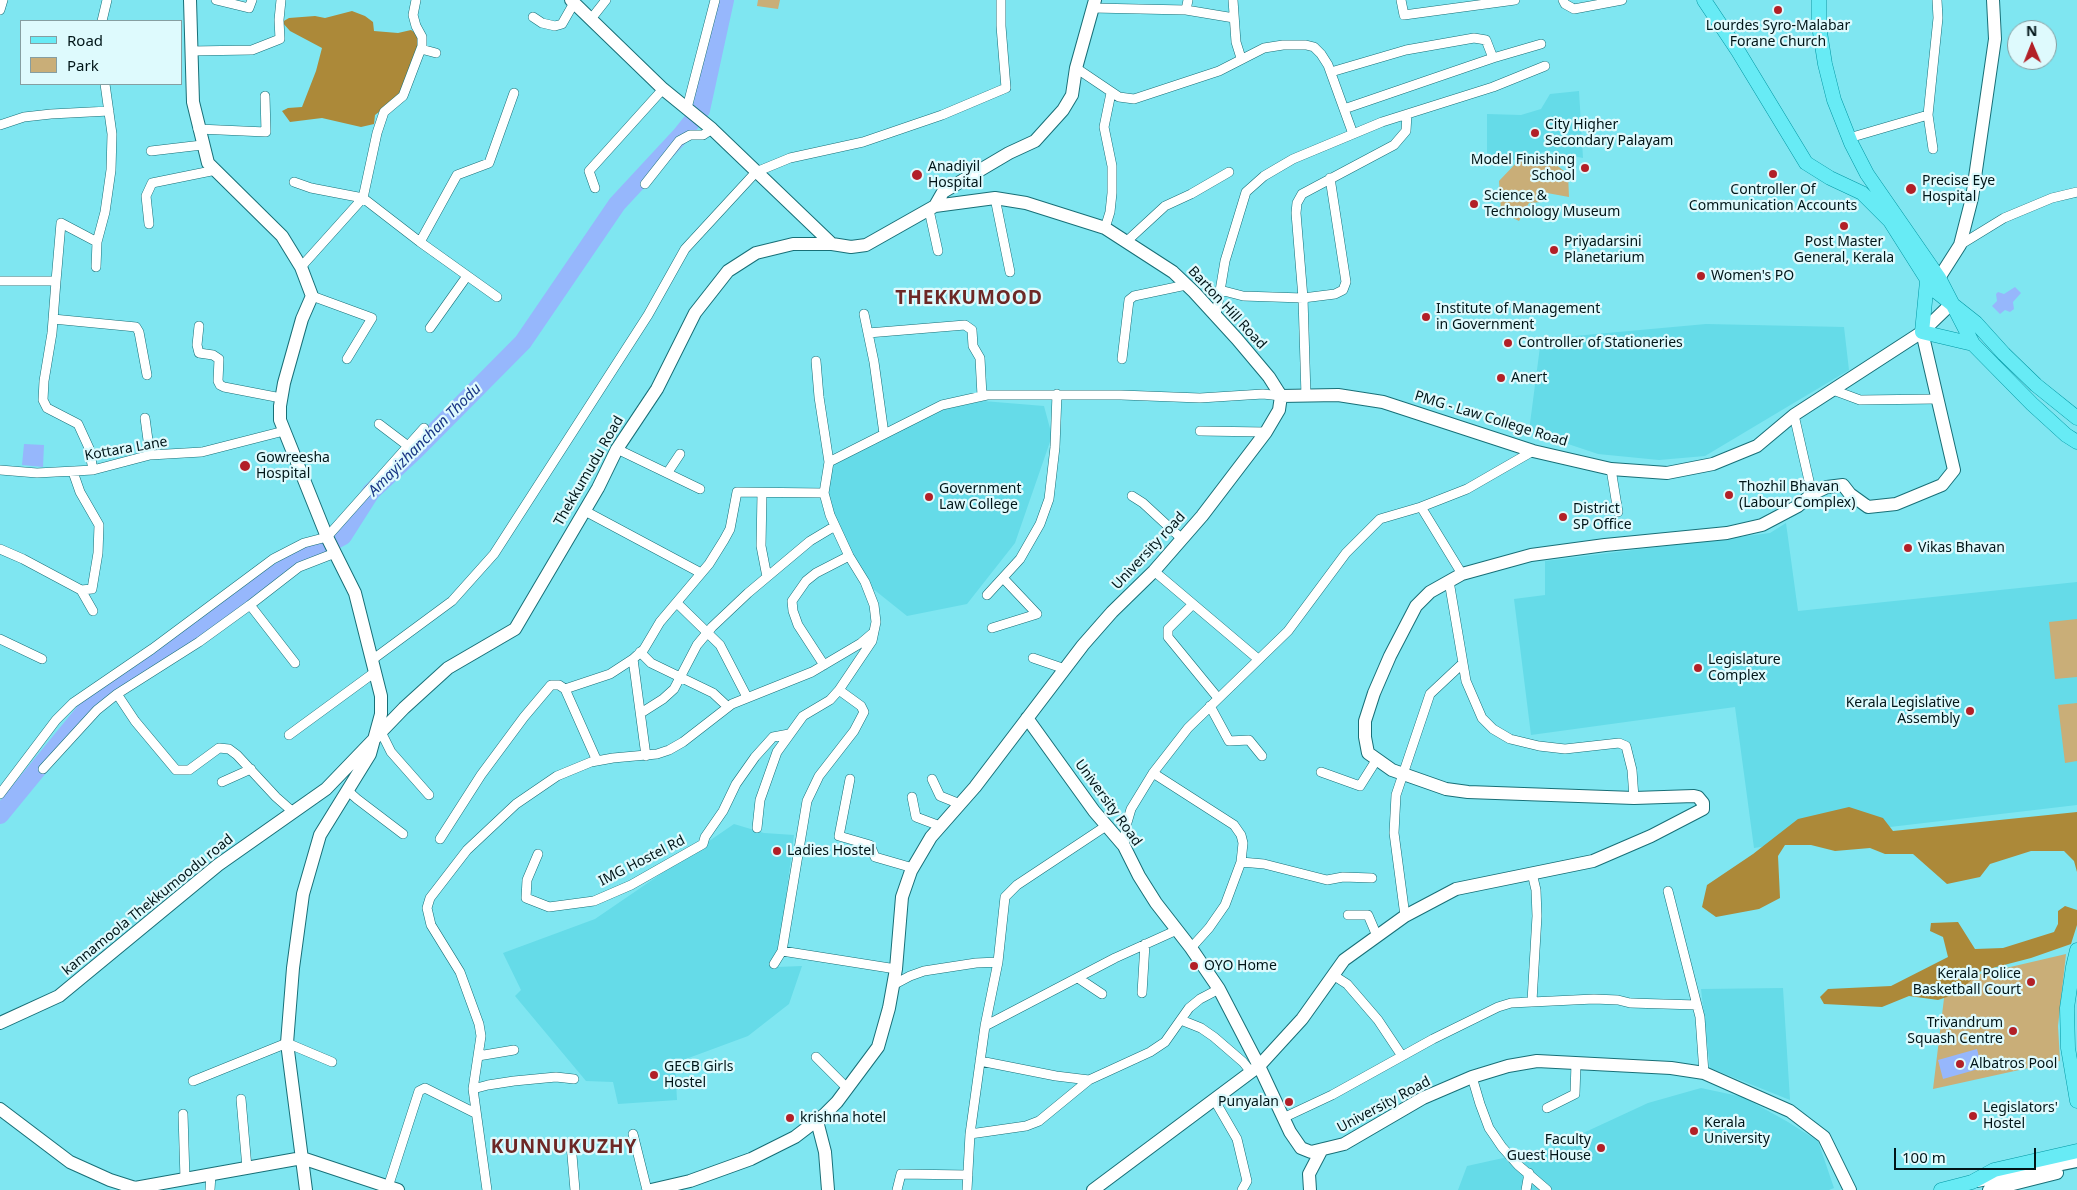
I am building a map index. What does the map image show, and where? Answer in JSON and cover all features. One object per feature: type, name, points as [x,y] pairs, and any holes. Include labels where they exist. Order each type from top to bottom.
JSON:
[{"type":"main road","points":[[1704,0],[1738,51],[1806,163],[1830,178],[1862,193],[1890,221],[1951,304],[1973,344],[2032,404],[2066,435],[2077,442]]},
{"type":"main road","points":[[1818,0],[1824,64],[1834,100],[1849,138],[1867,174],[1932,280],[1922,332],[1973,344]]},
{"type":"main road","points":[[1951,304],[1976,323],[2036,385],[2077,418]]},
{"type":"main road","points":[[2077,950],[2067,1008],[2068,1048],[2077,1101]]},
{"type":"main road","points":[[1941,1190],[1972,1182],[1994,1170],[2073,1155],[2077,1143]]},
{"type":"street","points":[[0,10],[3,0]]},
{"type":"street","points":[[102,20],[107,0]]},
{"type":"street","points":[[190,0],[193,102],[198,129],[208,163],[282,236],[301,267],[312,296],[302,319],[281,398],[280,420],[327,537],[355,593],[381,696],[378,736],[370,754],[320,834],[303,894],[293,968],[287,1043],[306,1190]]},
{"type":"street","points":[[216,0],[249,8],[252,0]]},
{"type":"street","points":[[191,51],[252,50],[280,39],[281,0]]},
{"type":"street","points":[[301,267],[363,198],[384,112],[404,96],[421,49],[422,38],[416,26],[414,15],[416,0]]},
{"type":"street","points":[[591,19],[606,0]]},
{"type":"street","points":[[689,110],[715,0]]},
{"type":"street","points":[[372,660],[452,601],[494,554],[648,316],[685,249],[756,172],[790,158],[872,139],[942,115],[1006,88],[1001,0]]},
{"type":"street","points":[[1186,10],[1188,0]]},
{"type":"street","points":[[1233,0],[1236,42],[1241,58]]},
{"type":"street","points":[[1401,0],[1404,15],[1515,0]]},
{"type":"street","points":[[1563,0],[1565,4],[1574,9],[1622,0]]},
{"type":"street","points":[[1933,149],[1928,115],[1938,18],[1937,0]]},
{"type":"street","points":[[1960,245],[1972,198],[1994,39],[1993,0]]},
{"type":"street","points":[[533,17],[542,23],[555,26],[562,24],[572,2],[664,90],[712,129],[832,244]]},
{"type":"street","points":[[938,251],[932,208],[943,192],[1009,153],[1035,141],[1063,110],[1072,95],[1076,68],[1094,4],[1186,10],[1234,18]]},
{"type":"street","points":[[1331,72],[1406,50],[1474,38],[1486,40],[1493,58]]},
{"type":"street","points":[[1344,109],[1493,58],[1541,44]]},
{"type":"street","points":[[1076,68],[1111,93],[1119,97],[1134,99],[1219,71],[1241,58],[1264,48],[1283,45],[1306,45],[1314,47],[1321,54],[1331,72],[1353,134]]},
{"type":"street","points":[[421,49],[436,53]]},
{"type":"street","points":[[1216,315],[1225,261],[1246,192],[1264,176],[1293,159],[1353,134],[1407,114],[1493,87],[1545,66]]},
{"type":"street","points":[[96,267],[97,242],[105,212],[111,170],[112,134],[105,85]]},
{"type":"street","points":[[595,188],[589,171],[664,90]]},
{"type":"street","points":[[420,242],[457,175],[489,163],[514,93]]},
{"type":"street","points":[[1105,228],[1110,212],[1112,166],[1104,127],[1111,93]]},
{"type":"street","points":[[198,129],[266,132],[265,96]]},
{"type":"street","points":[[0,125],[24,117],[109,111]]},
{"type":"street","points":[[1306,396],[1303,298],[1296,213],[1297,202],[1302,194],[1394,145],[1406,131],[1407,114]]},
{"type":"street","points":[[1849,138],[1887,128],[1908,119],[1928,115]]},
{"type":"street","points":[[645,184],[679,141],[690,135],[703,135],[712,129]]},
{"type":"street","points":[[151,151],[202,144]]},
{"type":"street","points":[[149,224],[146,196],[152,184],[216,170]]},
{"type":"street","points":[[1127,241],[1165,206],[1191,194],[1229,172]]},
{"type":"street","points":[[1220,290],[1243,296],[1303,298],[1335,294],[1343,290],[1345,286],[1330,178]]},
{"type":"street","points":[[294,182],[311,188],[363,198],[420,242],[497,297]]},
{"type":"street","points":[[1932,280],[1960,245],[2004,218],[2052,198],[2077,192]]},
{"type":"street","points":[[995,198],[1010,272]]},
{"type":"street","name":"Barton Hill Road","points":[[832,244],[851,247],[866,245],[932,208],[995,198],[1026,203],[1105,228],[1173,272],[1186,284],[1216,315],[1269,376],[1281,396]]},
{"type":"street","points":[[92,470],[89,448],[78,424],[47,408],[43,400],[53,319],[61,223],[97,242]]},
{"type":"street","name":"Thekkumudu Road","points":[[378,736],[404,708],[448,668],[515,629],[598,488],[616,449],[657,389],[695,313],[728,271],[756,254],[793,244],[832,244]]},
{"type":"street","points":[[430,328],[467,276]]},
{"type":"street","points":[[0,281],[56,281]]},
{"type":"street","points":[[1122,359],[1129,300],[1134,296],[1186,284]]},
{"type":"street","points":[[312,296],[372,318],[348,359]]},
{"type":"street","name":"PMG - Law College Road","points":[[1281,396],[1338,395],[1383,402],[1533,451],[1611,469],[1667,473],[1713,464],[1757,446],[1794,415],[1922,332],[1951,304]]},
{"type":"street","points":[[864,314],[874,362],[884,434]]},
{"type":"street","points":[[53,319],[136,327],[140,332],[147,375]]},
{"type":"street","points":[[868,333],[965,325],[972,330],[973,346],[980,358],[982,396]]},
{"type":"street","points":[[200,326],[198,345],[200,353],[213,354],[219,358],[218,381],[220,385],[281,398]]},
{"type":"street","points":[[1093,1190],[1215,1101],[1255,1069],[1302,1019],[1344,960],[1405,916],[1456,889],[1593,861],[1650,836],[1703,808],[1703,803],[1698,797],[1634,798],[1468,792],[1446,789],[1404,775],[1376,760],[1368,753],[1364,737],[1365,721],[1374,693],[1390,656],[1416,606],[1430,592],[1462,574],[1532,555],[1605,545],[1726,533],[1762,525],[1798,506],[1812,494],[1827,487],[1843,485],[1850,494],[1868,507],[1896,504],[1942,486],[1954,470],[1922,332]]},
{"type":"street","points":[[757,828],[760,800],[777,752],[803,716],[830,700],[839,690],[872,641],[876,622],[874,605],[865,582],[849,556],[835,526],[824,494],[829,462],[819,397],[816,360]]},
{"type":"street","points":[[1833,390],[1860,400],[1937,398]]},
{"type":"street","points":[[829,462],[942,405],[982,396],[1057,394],[1200,398],[1263,394],[1281,396]]},
{"type":"street","points":[[987,595],[1020,559],[1040,524],[1049,499],[1055,447],[1057,394]]},
{"type":"street","name":"University road","points":[[651,1190],[692,1185],[795,1137],[825,1114],[848,1088],[878,1047],[889,1008],[896,969],[902,897],[913,868],[931,837],[996,761],[1065,669],[1112,612],[1154,571],[1202,516],[1266,432],[1279,410],[1281,396]]},
{"type":"street","points":[[1794,415],[1812,494]]},
{"type":"street","points":[[145,418],[150,455]]},
{"type":"street","points":[[379,424],[408,446]]},
{"type":"street","points":[[0,794],[56,720],[73,703],[152,649],[273,559],[304,543],[327,537],[424,428]]},
{"type":"street","name":"Kottara Lane","points":[[0,470],[37,473],[92,470],[150,455],[202,452],[284,431]]},
{"type":"street","points":[[1200,431],[1266,432]]},
{"type":"street","points":[[616,449],[668,472],[700,489]]},
{"type":"street","points":[[1124,846],[1126,826],[1131,809],[1153,773],[1188,728],[1288,631],[1346,553],[1380,518],[1421,507],[1467,489],[1533,451]]},
{"type":"street","points":[[668,472],[680,454]]},
{"type":"street","points":[[1611,469],[1618,512]]},
{"type":"street","points":[[73,472],[80,492],[98,525],[98,553],[92,589],[81,590]]},
{"type":"street","points":[[565,689],[610,674],[633,659],[640,652],[660,622],[678,604],[709,564],[730,529],[737,492],[824,494]]},
{"type":"street","points":[[762,494],[761,546],[767,577]]},
{"type":"street","points":[[1132,496],[1143,503],[1182,539]]},
{"type":"street","points":[[1421,507],[1462,574]]},
{"type":"street","points":[[584,511],[701,573]]},
{"type":"street","points":[[641,713],[663,699],[674,689],[697,644],[708,632],[767,577],[810,541],[835,526]]},
{"type":"street","points":[[0,550],[23,559],[81,590],[93,612]]},
{"type":"street","points":[[43,769],[97,710],[117,694],[199,642],[299,567],[335,553]]},
{"type":"street","points":[[824,665],[798,625],[792,601],[806,581],[816,573],[849,556]]},
{"type":"street","points":[[1154,571],[1258,659]]},
{"type":"street","points":[[992,628],[1037,614],[1003,578]]},
{"type":"street","points":[[1449,581],[1466,682],[1482,718],[1493,729],[1510,739],[1539,746],[1565,749],[1619,743],[1626,746],[1632,770],[1634,798]]},
{"type":"street","points":[[678,604],[708,632],[726,653],[747,697]]},
{"type":"street","points":[[1193,604],[1168,629],[1168,637],[1218,698]]},
{"type":"street","points":[[250,605],[295,662]]},
{"type":"street","points":[[487,1190],[473,1089],[481,1036],[479,1024],[460,972],[428,917],[427,908],[430,898],[467,850],[516,804],[557,776],[597,761],[646,756],[669,750],[683,742],[728,707],[747,697],[780,685],[824,665],[861,643],[874,632]]},
{"type":"street","points":[[0,639],[42,659]]},
{"type":"street","points":[[640,652],[651,663],[713,693],[728,707]]},
{"type":"street","points":[[1033,658],[1065,669]]},
{"type":"street","points":[[633,659],[646,756]]},
{"type":"street","points":[[1405,916],[1394,833],[1396,795],[1430,694],[1462,664]]},
{"type":"street","points":[[290,735],[375,672]]},
{"type":"street","points":[[440,839],[481,775],[544,691],[551,686],[559,685],[565,689],[597,761]]},
{"type":"street","points":[[774,964],[782,951],[807,801],[819,776],[854,731],[864,712],[861,706],[839,690]]},
{"type":"street","points":[[117,694],[135,721],[176,770],[189,770],[219,748],[229,749],[237,754],[293,812]]},
{"type":"street","points":[[1210,706],[1230,741],[1249,740],[1262,756]]},
{"type":"street","name":"University Road","points":[[1027,718],[1106,826],[1124,846],[1139,876],[1156,903],[1191,948],[1219,989],[1255,1069],[1301,1148],[1311,1152],[1344,1144],[1424,1098],[1472,1077],[1508,1066],[1537,1061],[1671,1068],[1704,1073],[1780,1105],[1824,1137],[1850,1190]]},
{"type":"street","name":"IMG Hostel Rd","points":[[538,854],[527,880],[526,898],[549,907],[594,901],[631,885],[703,844],[705,837],[723,810],[736,784],[755,757],[773,737],[789,734]]},
{"type":"street","points":[[378,736],[430,795]]},
{"type":"street","name":"kannamoola Thekkumoodu road","points":[[0,1023],[59,996],[218,865],[326,789],[378,736]]},
{"type":"street","points":[[1321,772],[1360,786],[1376,760]]},
{"type":"street","points":[[222,782],[251,769]]},
{"type":"street","points":[[1153,773],[1234,825],[1241,835],[1243,843],[1241,862],[1225,905],[1209,928],[1191,948]]},
{"type":"street","points":[[850,779],[839,836],[870,845],[875,857],[913,868]]},
{"type":"street","points":[[932,779],[940,796],[960,804]]},
{"type":"street","points":[[347,790],[356,800],[403,834]]},
{"type":"street","points":[[912,797],[916,817],[940,826]]},
{"type":"street","points":[[967,1190],[970,1134],[985,1026],[998,962],[1005,897],[1017,885],[1106,826]]},
{"type":"street","points":[[1241,862],[1264,864],[1327,880],[1343,877],[1372,878]]},
{"type":"street","points":[[1532,874],[1536,890],[1537,916],[1532,1001]]},
{"type":"street","points":[[1668,891],[1700,1016],[1704,1073]]},
{"type":"street","points":[[1348,915],[1368,915],[1377,936]]},
{"type":"street","points":[[985,1026],[1177,930]]},
{"type":"street","points":[[1142,993],[1146,944]]},
{"type":"street","points":[[782,951],[896,969]]},
{"type":"street","points":[[893,985],[924,971],[976,963],[998,962]]},
{"type":"street","points":[[1333,974],[1347,984],[1378,1020],[1402,1056]]},
{"type":"street","points":[[1078,978],[1102,994]]},
{"type":"street","points":[[970,1134],[1026,1126],[1039,1121],[1089,1080],[1150,1052],[1164,1042],[1189,1008],[1200,998],[1219,989]]},
{"type":"street","points":[[1283,1118],[1332,1095],[1402,1056],[1498,1007],[1511,1003],[1594,999],[1618,1000],[1630,1004],[1697,1005]]},
{"type":"street","points":[[1181,1020],[1201,1028],[1243,1062],[1255,1069]]},
{"type":"street","points":[[193,1081],[287,1043],[332,1062]]},
{"type":"street","points":[[478,1056],[514,1050]]},
{"type":"street","points":[[816,1057],[848,1088]]},
{"type":"street","points":[[980,1061],[1056,1076],[1089,1080]]},
{"type":"street","points":[[1547,1108],[1575,1094],[1576,1063]]},
{"type":"street","points":[[473,1089],[514,1081],[556,1077],[574,1079]]},
{"type":"street","points":[[1472,1077],[1490,1128],[1502,1147],[1518,1165],[1547,1190]]},
{"type":"street","points":[[0,1109],[70,1162],[135,1189],[302,1158],[393,1188],[419,1090],[425,1088],[475,1113]]},
{"type":"street","points":[[241,1099],[247,1168]]},
{"type":"street","points":[[1215,1101],[1237,1139],[1247,1182],[1242,1190]]},
{"type":"street","points":[[184,1114],[185,1179]]},
{"type":"street","points":[[817,1121],[825,1152],[828,1190]]},
{"type":"street","points":[[633,1134],[647,1190]]},
{"type":"street","points":[[571,1144],[575,1190]]},
{"type":"street","points":[[1301,1148],[1309,1174],[1310,1190]]},
{"type":"street","points":[[1309,1174],[1321,1151]]},
{"type":"street","points":[[1990,1190],[2077,1169]]},
{"type":"street","points":[[1526,1190],[1529,1173]]},
{"type":"street","points":[[210,1174],[210,1190]]},
{"type":"street","points":[[897,1190],[901,1174],[968,1175]]},
{"type":"shaded area","points":[[352,11],[365,16],[373,22],[374,31],[398,33],[411,30],[421,37],[406,97],[384,108],[375,115],[374,124],[361,127],[322,118],[290,122],[282,111],[288,108],[302,107],[316,71],[322,48],[290,31],[282,22],[289,18],[315,16],[325,18]]},
{"type":"shaded area","name":"City Higher Secondary Palayam","points":[[1579,91],[1583,158],[1547,151],[1516,160],[1487,160],[1487,114],[1521,115],[1541,109],[1550,94]]},
{"type":"shaded area","points":[[2015,287],[2021,293],[2013,302],[2014,309],[2010,312],[2005,310],[2000,314],[1992,306],[1997,301],[1996,294],[1998,292],[2004,294]]},
{"type":"shaded area","points":[[1706,324],[1844,327],[1849,370],[1705,456],[1659,460],[1598,454],[1529,431],[1541,339]]},
{"type":"shaded area","name":"Government Law College","points":[[983,401],[1044,406],[1052,436],[1015,543],[967,604],[907,616],[872,588],[857,567],[831,513],[825,482],[835,464],[941,410]]},
{"type":"shaded area","points":[[24,444],[44,445],[43,467],[22,465]]},
{"type":"shaded area","name":"Legislature Complex","points":[[1786,523],[1798,611],[2077,582],[2077,805],[1890,827],[1754,848],[1735,707],[1531,735],[1514,599],[1545,595],[1545,561],[1770,533]]},
{"type":"shaded area","points":[[1849,807],[1883,818],[1893,831],[2077,812],[2077,872],[2074,861],[2064,851],[2031,851],[1990,864],[1980,877],[1947,884],[1913,854],[1885,854],[1870,848],[1835,851],[1811,845],[1785,845],[1778,856],[1780,898],[1759,909],[1716,917],[1702,907],[1707,885],[1753,854],[1798,819]]},
{"type":"shaded area","points":[[734,824],[764,833],[794,835],[777,967],[802,966],[789,1004],[748,1036],[675,1063],[677,1100],[618,1104],[613,1082],[586,1081],[515,996],[521,990],[503,953],[595,919]]},
{"type":"shaded area","points":[[2065,906],[2077,910],[2077,925],[2071,944],[2031,958],[1981,971],[1956,994],[1938,1000],[1909,996],[1882,1007],[1824,1004],[1820,997],[1828,989],[1891,986],[1948,957],[1943,937],[1930,931],[1931,923],[1958,922],[1975,949],[2003,948],[2054,932],[2058,924],[2058,911]]},
{"type":"shaded area","points":[[1783,988],[1790,1100],[1710,1068],[1701,989]]},
{"type":"shaded area","name":"Albatros Pool","points":[[1977,1049],[1982,1068],[1943,1079],[1938,1060]]},
{"type":"shaded area","name":"Kerala University","points":[[1701,1088],[1743,1097],[1818,1141],[1834,1188],[1829,1190],[1458,1190],[1467,1166],[1553,1147],[1648,1103]]},
{"type":"green space","points":[[758,0],[780,0],[778,9],[757,6]]},
{"type":"green space","points":[[1550,160],[1568,174],[1569,197],[1547,193],[1542,202],[1529,203],[1519,221],[1501,212],[1499,181],[1518,161]]},
{"type":"green space","points":[[2077,619],[2077,677],[2055,679],[2049,622]]},
{"type":"green space","points":[[2077,703],[2077,761],[2065,763],[2058,705]]},
{"type":"green space","points":[[2066,954],[2058,1026],[2060,1061],[1933,1089],[1946,982]]},
{"type":"waterway","name":"Amayizhanchan Thodu","points":[[0,815],[95,699],[227,609],[257,585],[343,536],[371,492],[415,451],[523,342],[617,204],[681,135],[701,110],[725,0]]},
{"type":"place","name":"Lourdes Syro-Malabar Forane Church","points":[[1778,10]]},
{"type":"place","name":"City Higher Secondary Palayam","points":[[1535,133]]},
{"type":"place","name":"Model Finishing School","points":[[1585,168]]},
{"type":"place","name":"Controller Of Communication Accounts","points":[[1773,174]]},
{"type":"place","name":"Anadiyil Hospital","points":[[917,175]]},
{"type":"place","name":"Precise Eye Hospital","points":[[1911,189]]},
{"type":"place","name":"Science & Technology Museum","points":[[1474,204]]},
{"type":"place","name":"Post Master General, Kerala","points":[[1844,226]]},
{"type":"place","name":"Priyadarsini Planetarium","points":[[1554,250]]},
{"type":"place","name":"Women's PO","points":[[1701,276]]},
{"type":"place","name":"Institute of Management in Government","points":[[1426,317]]},
{"type":"place","name":"Controller of Stationeries","points":[[1508,343]]},
{"type":"place","name":"Anert","points":[[1501,378]]},
{"type":"place","name":"Gowreesha Hospital","points":[[245,466]]},
{"type":"place","name":"Thozhil Bhavan (Labour Complex)","points":[[1729,495]]},
{"type":"place","name":"Government Law College","points":[[929,497]]},
{"type":"place","name":"District SP Office","points":[[1563,517]]},
{"type":"place","name":"Vikas Bhavan","points":[[1908,548]]},
{"type":"place","name":"Legislature Complex","points":[[1698,668]]},
{"type":"place","name":"Kerala Legislative Assembly","points":[[1970,711]]},
{"type":"place","name":"Ladies Hostel","points":[[777,851]]},
{"type":"place","name":"OYO Home","points":[[1194,966]]},
{"type":"place","name":"Kerala Police Basketball Court","points":[[2031,982]]},
{"type":"place","name":"Trivandrum Squash Centre","points":[[2013,1031]]},
{"type":"place","name":"Albatros Pool","points":[[1960,1064]]},
{"type":"place","name":"GECB Girls Hostel","points":[[654,1075]]},
{"type":"place","name":"Punyalan","points":[[1289,1102]]},
{"type":"place","name":"Legislators' Hostel","points":[[1973,1116]]},
{"type":"place","name":"krishna hotel","points":[[790,1118]]},
{"type":"place","name":"Kerala University","points":[[1694,1131]]},
{"type":"place","name":"Faculty Guest House","points":[[1601,1148]]},
{"type":"district","name":"THEKKUMOOD","points":[[969,299]]},
{"type":"district","name":"KUNNUKUZHY","points":[[564,1148]]}]
